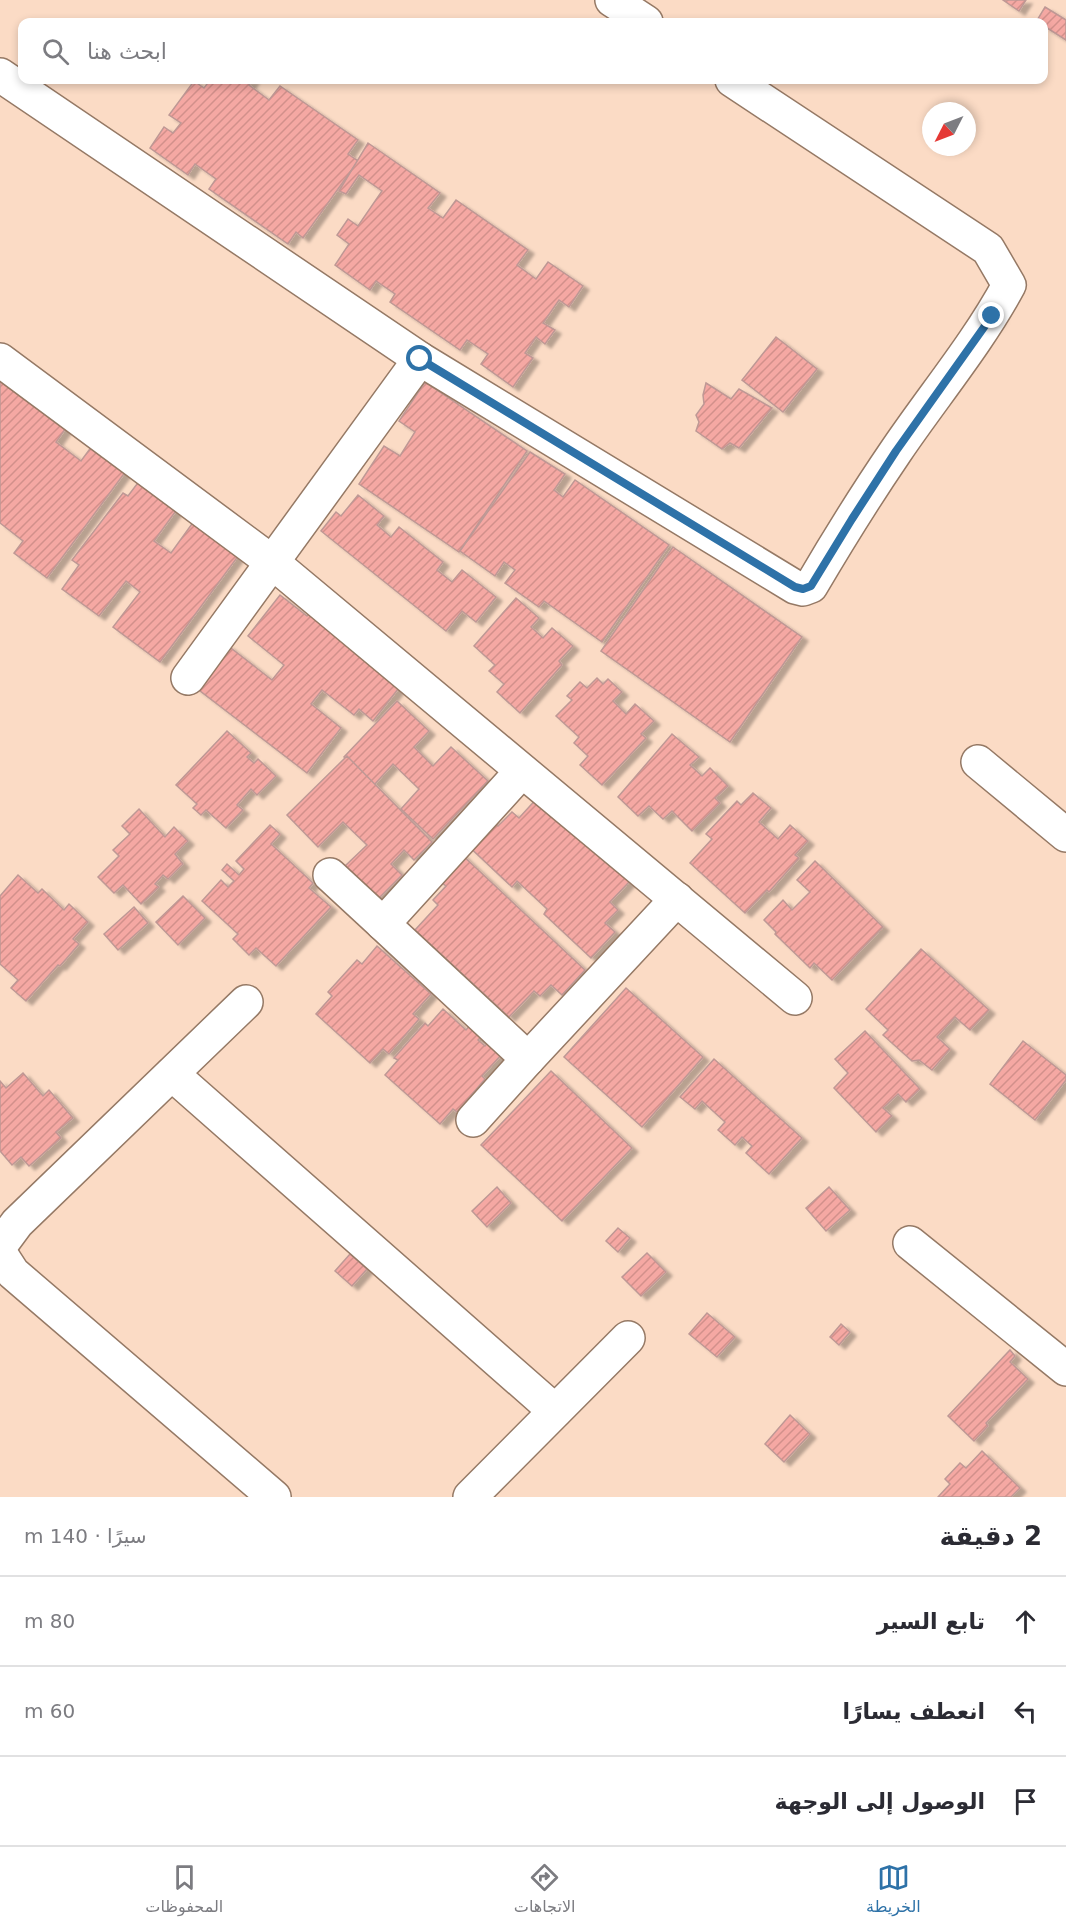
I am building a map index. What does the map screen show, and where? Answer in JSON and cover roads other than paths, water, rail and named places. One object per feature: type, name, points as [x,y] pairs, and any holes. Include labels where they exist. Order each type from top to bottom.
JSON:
[{"type":"street","points":[[612,0],[640,18]]},
{"type":"street","points":[[0,75],[420,359],[795,587],[803,589],[811,586],[896,451],[992,316],[1009,285],[988,249],[738,84]]},
{"type":"street","points":[[188,678],[420,359]]},
{"type":"street","points":[[0,360],[272,562],[795,998]]},
{"type":"street","points":[[978,762],[1066,835]]},
{"type":"street","points":[[383,924],[522,771]]},
{"type":"street","points":[[330,875],[528,1059]]},
{"type":"street","points":[[473,1120],[677,899]]},
{"type":"street","points":[[0,1246],[17,1223],[246,1002]]},
{"type":"street","points":[[172,1074],[555,1411]]},
{"type":"street","points":[[910,1242],[1066,1369]]},
{"type":"street","points":[[0,1252],[12,1273],[274,1497]]},
{"type":"street","points":[[470,1497],[628,1338]]}]
